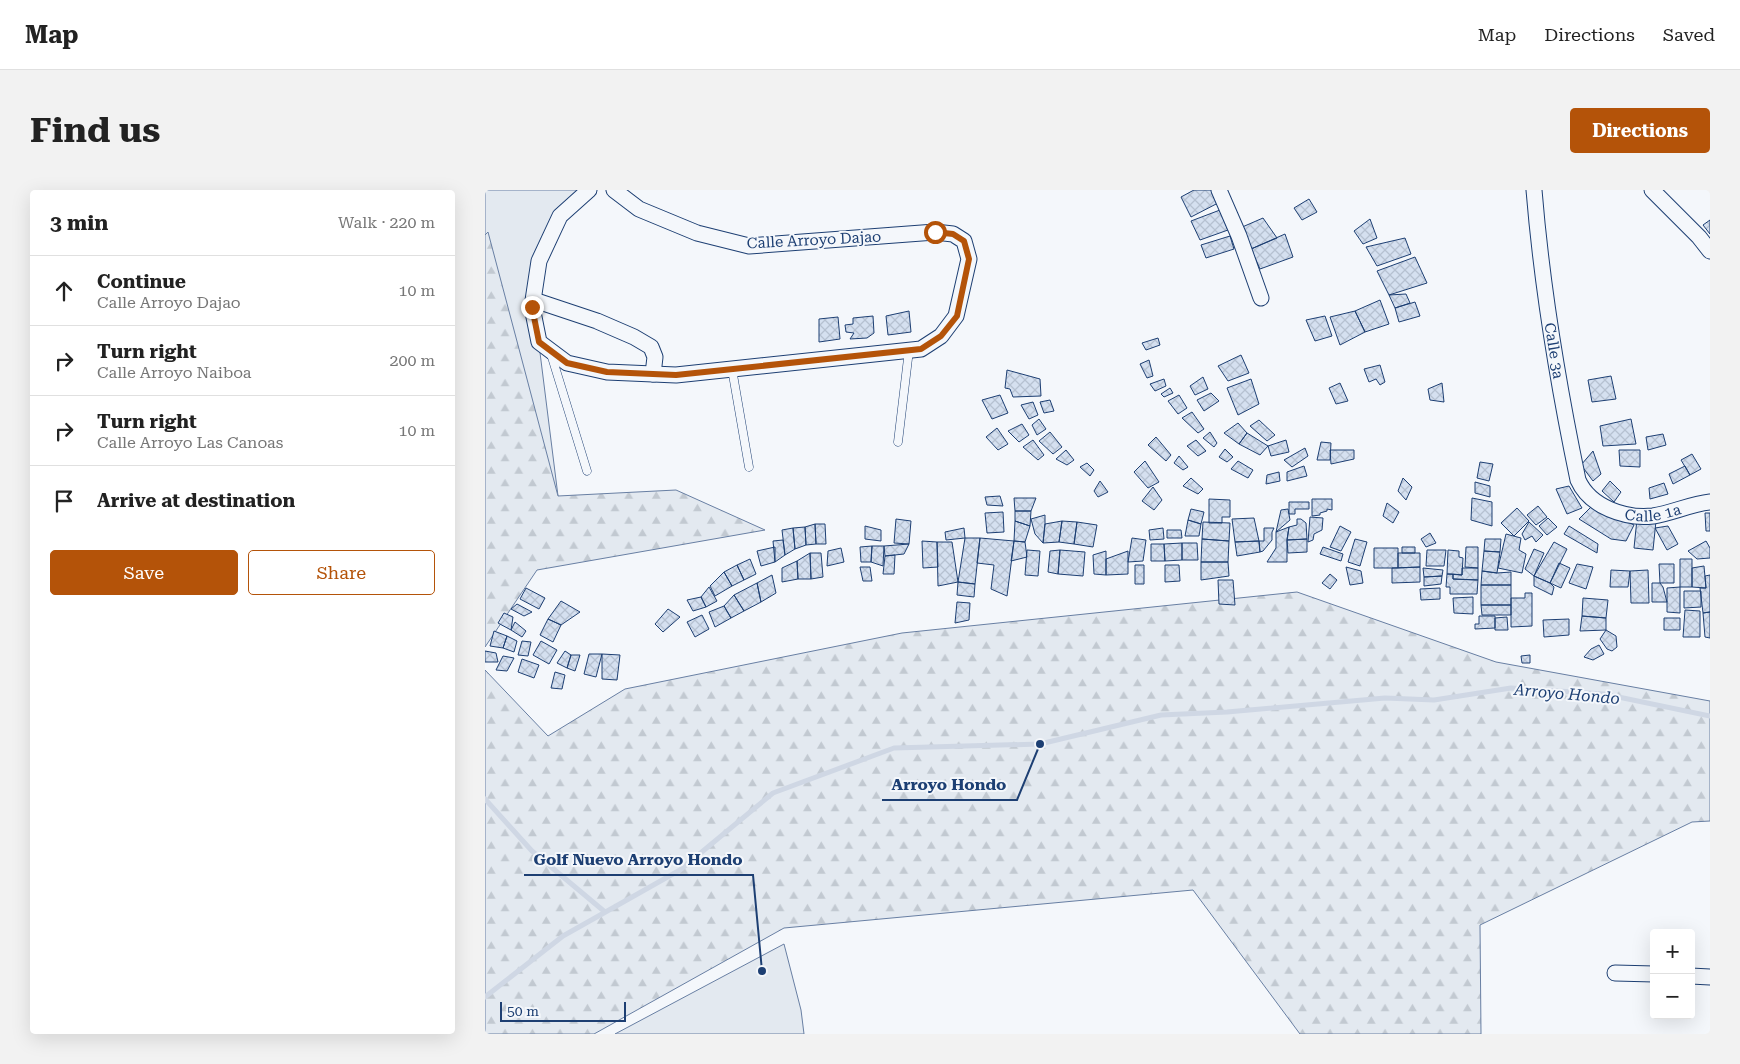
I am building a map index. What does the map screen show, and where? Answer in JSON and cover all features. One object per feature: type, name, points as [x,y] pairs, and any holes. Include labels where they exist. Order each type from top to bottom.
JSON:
[{"type":"street","points":[[589,190],[559,216],[539,261],[532,307],[544,345],[567,363],[607,372],[676,375],[909,350]]},
{"type":"street","name":"Calle Arroyo Dajao","points":[[614,190],[639,209],[697,233],[749,246],[935,232],[953,234],[964,241],[969,259],[957,316],[941,336],[921,349],[909,350]]},
{"type":"street","points":[[1219,190],[1239,236],[1261,298]]},
{"type":"street","name":"Calle 3a","points":[[1534,190],[1539,254],[1562,402],[1578,480],[1582,490],[1598,504]]},
{"type":"street","points":[[1654,190],[1710,250]]},
{"type":"street","points":[[534,300],[597,321],[651,347],[655,357],[653,374]]},
{"type":"street","name":"Calle 1a","points":[[1598,504],[1630,515],[1653,516],[1710,502]]},
{"type":"street","points":[[1615,973],[1650,974]]},
{"type":"street","points":[[1695,976],[1710,977]]},
{"type":"lane","points":[[544,345],[587,471]]},
{"type":"lane","points":[[898,442],[909,350]]},
{"type":"lane","points":[[732,369],[749,466]]},
{"type":"green space","points":[[485,190],[587,190],[530,273],[558,496],[485,640]]},
{"type":"green space","points":[[488,232],[558,496],[676,490],[765,530],[537,570],[485,647],[485,235]]},
{"type":"green space","points":[[1297,592],[1496,662],[1710,701],[1710,821],[1692,822],[1480,925],[1481,1034],[1300,1034],[1193,890],[784,928],[594,1034],[485,1034],[485,670],[548,736],[625,689],[902,633]]},
{"type":"green space","points":[[784,944],[801,1010],[804,1034],[615,1034]]},
{"type":"building","points":[[1194,190],[1213,190],[1220,202],[1191,217],[1181,197]]},
{"type":"building","points":[[1309,199],[1317,212],[1302,220],[1294,208]]},
{"type":"building","points":[[1220,210],[1228,230],[1200,240],[1191,221]]},
{"type":"building","points":[[1263,218],[1277,238],[1251,249],[1240,228]]},
{"type":"building","points":[[1370,219],[1377,238],[1363,244],[1354,231]]},
{"type":"building","points":[[1710,220],[1710,234],[1703,225]]},
{"type":"building","points":[[1285,234],[1293,257],[1260,269],[1251,249]]},
{"type":"building","points":[[1230,236],[1234,249],[1206,258],[1201,245]]},
{"type":"building","points":[[1405,238],[1411,254],[1377,266],[1366,247]]},
{"type":"building","points":[[1415,257],[1427,283],[1389,295],[1377,271]]},
{"type":"building","points":[[1406,294],[1410,303],[1395,308],[1389,295]]},
{"type":"building","points":[[1380,300],[1389,324],[1365,332],[1355,311]]},
{"type":"building","points":[[1415,302],[1420,316],[1399,322],[1395,308]]},
{"type":"building","points":[[909,311],[911,332],[888,335],[886,316]]},
{"type":"building","points":[[1355,311],[1365,332],[1340,345],[1330,317]]},
{"type":"building","points":[[873,316],[874,333],[867,338],[850,339],[854,333],[846,332],[845,325],[853,324],[853,318]]},
{"type":"building","points":[[1325,316],[1332,336],[1315,341],[1306,320]]},
{"type":"building","points":[[838,317],[840,339],[819,342],[819,319]]},
{"type":"building","points":[[1158,338],[1160,345],[1146,350],[1142,343]]},
{"type":"building","points":[[1241,355],[1249,373],[1228,381],[1218,366]]},
{"type":"building","points":[[1149,360],[1153,376],[1147,378],[1140,364]]},
{"type":"building","points":[[1380,365],[1385,382],[1380,385],[1376,379],[1369,382],[1364,369]]},
{"type":"building","points":[[1007,370],[1040,379],[1041,396],[1013,397],[1010,389],[1005,388]]},
{"type":"building","points":[[1611,376],[1616,399],[1592,402],[1588,380]]},
{"type":"building","points":[[1203,377],[1208,389],[1195,395],[1190,386]]},
{"type":"building","points":[[1164,379],[1166,386],[1155,391],[1150,384]]},
{"type":"building","points":[[1251,379],[1259,404],[1238,415],[1227,388]]},
{"type":"building","points":[[1340,383],[1348,401],[1336,404],[1329,388]]},
{"type":"building","points":[[1442,383],[1444,402],[1430,400],[1428,389]]},
{"type":"building","points":[[1170,388],[1173,393],[1164,397],[1161,394]]},
{"type":"building","points":[[1211,393],[1219,401],[1204,411],[1197,400]]},
{"type":"building","points":[[1000,395],[1008,413],[992,419],[982,400]]},
{"type":"building","points":[[1179,395],[1187,408],[1178,414],[1168,401]]},
{"type":"building","points":[[1050,400],[1054,411],[1044,413],[1040,402]]},
{"type":"building","points":[[1033,402],[1038,415],[1029,419],[1021,405]]},
{"type":"building","points":[[1192,412],[1204,429],[1198,433],[1182,418]]},
{"type":"building","points":[[1039,419],[1046,429],[1037,435],[1032,425]]},
{"type":"building","points":[[1631,419],[1636,444],[1603,446],[1600,426]]},
{"type":"building","points":[[1259,420],[1275,435],[1267,441],[1250,426]]},
{"type":"building","points":[[1238,423],[1247,433],[1239,444],[1224,433]]},
{"type":"building","points":[[1022,424],[1029,435],[1019,442],[1008,431]]},
{"type":"building","points":[[997,428],[1008,444],[998,450],[986,437]]},
{"type":"building","points":[[1050,432],[1062,447],[1053,454],[1039,441]]},
{"type":"building","points":[[1210,432],[1217,443],[1214,447],[1203,438]]},
{"type":"building","points":[[1247,433],[1268,446],[1260,455],[1239,444]]},
{"type":"building","points":[[1663,434],[1666,445],[1648,450],[1646,437]]},
{"type":"building","points":[[1156,437],[1171,455],[1166,461],[1148,445]]},
{"type":"building","points":[[1033,440],[1044,455],[1038,460],[1023,447]]},
{"type":"building","points":[[1196,440],[1206,451],[1198,456],[1187,446]]},
{"type":"building","points":[[1286,440],[1289,452],[1271,456],[1268,446]]},
{"type":"building","points":[[1321,442],[1331,443],[1330,460],[1317,460]]},
{"type":"building","points":[[1305,448],[1308,456],[1292,467],[1284,460]]},
{"type":"building","points":[[1225,449],[1233,457],[1227,462],[1219,457]]},
{"type":"building","points":[[1066,450],[1074,460],[1067,465],[1056,459]]},
{"type":"building","points":[[1330,450],[1354,450],[1354,459],[1331,464]]},
{"type":"building","points":[[1619,450],[1640,450],[1640,467],[1620,466]]},
{"type":"building","points":[[1593,451],[1601,474],[1593,481],[1581,465]]},
{"type":"building","points":[[1692,454],[1701,469],[1690,475],[1681,460]]},
{"type":"building","points":[[1179,456],[1188,467],[1183,470],[1174,463]]},
{"type":"building","points":[[1145,461],[1159,482],[1148,488],[1134,472]]},
{"type":"building","points":[[1238,461],[1253,470],[1248,478],[1231,469]]},
{"type":"building","points":[[1480,462],[1493,464],[1489,481],[1477,478]]},
{"type":"building","points":[[1087,463],[1094,470],[1090,476],[1080,467]]},
{"type":"building","points":[[1304,466],[1307,476],[1287,481],[1287,472]]},
{"type":"building","points":[[1685,466],[1690,475],[1673,484],[1669,474]]},
{"type":"building","points":[[1279,472],[1280,481],[1266,484],[1267,475]]},
{"type":"building","points":[[1191,478],[1203,489],[1198,494],[1183,486]]},
{"type":"building","points":[[1403,478],[1412,487],[1406,500],[1398,491]]},
{"type":"building","points":[[1100,481],[1108,492],[1098,497],[1094,491]]},
{"type":"building","points":[[1610,481],[1621,492],[1614,502],[1602,491]]},
{"type":"building","points":[[1475,482],[1490,486],[1490,497],[1475,493]]},
{"type":"building","points":[[1664,483],[1668,494],[1650,499],[1649,488]]},
{"type":"building","points":[[1569,486],[1582,508],[1567,514],[1556,489]]},
{"type":"building","points":[[1153,487],[1162,500],[1154,510],[1142,501]]},
{"type":"building","points":[[1000,496],[1003,506],[987,505],[985,497]]},
{"type":"building","points":[[1014,498],[1036,498],[1031,511],[1015,511]]},
{"type":"building","points":[[1472,498],[1492,502],[1492,526],[1471,520]]},
{"type":"building","points":[[1209,499],[1230,500],[1230,517],[1222,517],[1222,523],[1209,523]]},
{"type":"building","points":[[1312,499],[1332,499],[1332,510],[1327,509],[1327,511],[1320,513],[1320,515],[1312,516]]},
{"type":"building","points":[[1289,502],[1309,502],[1309,509],[1295,509],[1295,514],[1289,514]]},
{"type":"building","points":[[1387,503],[1399,512],[1393,523],[1383,516]]},
{"type":"building","points":[[1593,505],[1634,525],[1626,541],[1611,539],[1579,519]]},
{"type":"building","points":[[1538,506],[1547,517],[1536,525],[1527,515]]},
{"type":"building","points":[[1517,508],[1529,521],[1514,536],[1501,523]]},
{"type":"building","points":[[1191,509],[1204,512],[1201,524],[1188,520]]},
{"type":"building","points":[[1288,509],[1290,520],[1276,532],[1281,510]]},
{"type":"building","points":[[1015,511],[1031,511],[1030,526],[1015,521]]},
{"type":"building","points":[[1003,512],[1004,532],[987,533],[985,513]]},
{"type":"building","points":[[1705,513],[1710,513],[1710,531],[1706,531]]},
{"type":"building","points":[[1045,515],[1043,543],[1035,534],[1031,519]]},
{"type":"building","points":[[1310,517],[1323,518],[1322,530],[1314,534],[1313,540],[1308,542]]},
{"type":"building","points":[[1254,518],[1259,541],[1235,542],[1232,519]]},
{"type":"building","points":[[1548,518],[1557,527],[1547,535],[1539,526]]},
{"type":"building","points":[[896,519],[911,521],[909,544],[894,543]]},
{"type":"building","points":[[1297,519],[1301,519],[1306,523],[1307,539],[1287,540],[1289,527],[1297,525]]},
{"type":"building","points":[[1637,519],[1656,521],[1653,550],[1634,548]]},
{"type":"building","points":[[1188,520],[1201,524],[1199,536],[1185,536]]},
{"type":"building","points":[[1015,521],[1030,526],[1025,542],[1014,541]]},
{"type":"building","points":[[1062,521],[1077,522],[1074,544],[1059,542]]},
{"type":"building","points":[[1062,521],[1059,542],[1043,543],[1045,524]]},
{"type":"building","points":[[1077,522],[1097,525],[1093,547],[1074,544]]},
{"type":"building","points":[[1203,522],[1230,523],[1229,541],[1202,539]]},
{"type":"building","points":[[1529,522],[1543,535],[1536,542],[1532,536],[1525,540],[1522,534]]},
{"type":"building","points":[[815,524],[825,524],[826,544],[816,544]]},
{"type":"building","points":[[815,524],[816,544],[806,545],[805,527]]},
{"type":"building","points":[[865,526],[881,530],[881,541],[865,539]]},
{"type":"building","points":[[1340,526],[1351,532],[1341,551],[1330,547]]},
{"type":"building","points":[[1569,526],[1598,544],[1597,553],[1564,534]]},
{"type":"building","points":[[1668,526],[1678,544],[1667,550],[1655,528]]},
{"type":"building","points":[[805,527],[806,545],[795,549],[793,528]]},
{"type":"building","points":[[1289,527],[1287,562],[1267,562],[1276,548],[1276,532]]},
{"type":"building","points":[[793,528],[795,549],[785,555],[782,530]]},
{"type":"building","points":[[964,528],[965,538],[946,540],[945,532]]},
{"type":"building","points":[[1163,528],[1164,539],[1150,540],[1149,530]]},
{"type":"building","points":[[1264,528],[1274,528],[1272,540],[1260,552],[1259,541],[1264,541]]},
{"type":"building","points":[[1167,530],[1181,530],[1182,538],[1167,538]]},
{"type":"building","points":[[1430,533],[1436,543],[1426,547],[1421,539]]},
{"type":"building","points":[[1506,534],[1521,538],[1519,550],[1526,554],[1522,573],[1498,568]]},
{"type":"building","points":[[965,538],[980,538],[975,584],[958,582]]},
{"type":"building","points":[[980,538],[1014,541],[1007,596],[991,589],[994,565],[977,563]]},
{"type":"building","points":[[1132,538],[1146,540],[1143,561],[1128,562]]},
{"type":"building","points":[[1202,539],[1229,541],[1228,562],[1201,562]]},
{"type":"building","points":[[1307,539],[1307,552],[1288,553],[1287,540]]},
{"type":"building","points":[[1355,539],[1367,542],[1360,566],[1348,562]]},
{"type":"building","points":[[1485,539],[1501,539],[1500,552],[1484,551]]},
{"type":"building","points":[[783,540],[785,555],[775,562],[773,541]]},
{"type":"building","points":[[922,541],[937,542],[938,567],[923,568]]},
{"type":"building","points":[[1014,541],[1025,542],[1027,557],[1011,561]]},
{"type":"building","points":[[1259,541],[1260,552],[1237,556],[1235,542]]},
{"type":"building","points":[[1706,541],[1710,548],[1710,558],[1697,559],[1688,551]]},
{"type":"building","points":[[937,542],[952,542],[958,582],[938,586]]},
{"type":"building","points":[[1554,542],[1567,549],[1550,583],[1534,576]]},
{"type":"building","points":[[1182,543],[1182,560],[1165,561],[1164,544]]},
{"type":"building","points":[[1182,543],[1197,543],[1198,560],[1182,560]]},
{"type":"building","points":[[909,544],[904,554],[885,556],[884,546]]},
{"type":"building","points":[[1151,544],[1164,544],[1165,561],[1151,561]]},
{"type":"building","points":[[872,546],[871,562],[861,562],[860,547]]},
{"type":"building","points":[[872,546],[884,546],[883,566],[871,562]]},
{"type":"building","points":[[775,547],[775,562],[761,566],[757,551]]},
{"type":"building","points":[[1323,547],[1343,554],[1341,561],[1320,554]]},
{"type":"building","points":[[1402,547],[1415,547],[1415,553],[1402,553]]},
{"type":"building","points":[[1466,547],[1478,547],[1478,568],[1465,567]]},
{"type":"building","points":[[841,548],[844,562],[827,566],[828,551]]},
{"type":"building","points":[[1374,548],[1398,548],[1398,568],[1374,568]]},
{"type":"building","points":[[1534,549],[1544,553],[1534,576],[1525,569]]},
{"type":"building","points":[[1027,550],[1040,551],[1038,576],[1025,575]]},
{"type":"building","points":[[1060,550],[1058,574],[1048,572],[1050,551]]},
{"type":"building","points":[[1060,550],[1085,552],[1083,576],[1058,574]]},
{"type":"building","points":[[1427,550],[1446,550],[1444,566],[1426,566]]},
{"type":"building","points":[[1448,550],[1459,551],[1459,557],[1463,558],[1462,575],[1447,574]]},
{"type":"building","points":[[1106,551],[1106,575],[1094,574],[1093,555]]},
{"type":"building","points":[[1128,551],[1128,574],[1106,575],[1106,559]]},
{"type":"building","points":[[1484,551],[1500,552],[1497,573],[1482,571]]},
{"type":"building","points":[[810,553],[821,553],[823,577],[811,579]]},
{"type":"building","points":[[810,553],[811,579],[798,579],[797,561]]},
{"type":"building","points":[[1398,553],[1420,553],[1420,567],[1398,568]]},
{"type":"building","points":[[895,555],[894,574],[883,574],[885,556]]},
{"type":"building","points":[[750,559],[756,574],[744,580],[737,565]]},
{"type":"building","points":[[1680,559],[1692,559],[1692,587],[1680,587]]},
{"type":"building","points":[[797,561],[798,579],[782,582],[782,568]]},
{"type":"building","points":[[1201,562],[1228,562],[1229,576],[1201,580]]},
{"type":"building","points":[[1559,563],[1570,568],[1561,588],[1550,583]]},
{"type":"building","points":[[1577,564],[1593,567],[1586,589],[1569,583]]},
{"type":"building","points":[[1659,564],[1674,564],[1674,583],[1660,583]]},
{"type":"building","points":[[737,565],[744,580],[732,586],[724,572]]},
{"type":"building","points":[[1135,565],[1144,565],[1144,584],[1135,584]]},
{"type":"building","points":[[1165,565],[1179,565],[1180,581],[1165,582]]},
{"type":"building","points":[[1704,566],[1706,588],[1692,587],[1692,568]]},
{"type":"building","points":[[860,567],[870,567],[872,581],[863,581]]},
{"type":"building","points":[[1346,567],[1361,571],[1363,583],[1350,585]]},
{"type":"building","points":[[1420,567],[1420,582],[1392,583],[1392,568]]},
{"type":"building","points":[[1423,568],[1443,570],[1442,576],[1424,577]]},
{"type":"building","points":[[1462,568],[1478,568],[1478,580],[1453,579],[1453,574],[1462,575]]},
{"type":"building","points":[[1611,570],[1630,571],[1628,587],[1610,587]]},
{"type":"building","points":[[1648,570],[1649,603],[1631,603],[1630,571]]},
{"type":"building","points":[[1482,571],[1511,572],[1511,585],[1481,585]]},
{"type":"building","points":[[724,572],[732,586],[715,596],[710,586]]},
{"type":"building","points":[[1330,574],[1337,580],[1330,589],[1322,583]]},
{"type":"building","points":[[1447,574],[1453,574],[1453,579],[1478,580],[1477,594],[1450,594],[1450,587],[1446,587]]},
{"type":"building","points":[[772,575],[776,593],[761,602],[757,583]]},
{"type":"building","points":[[1710,575],[1710,612],[1703,613],[1700,588],[1706,588],[1705,576]]},
{"type":"building","points":[[1442,576],[1441,584],[1424,586],[1424,577]]},
{"type":"building","points":[[1534,576],[1550,583],[1554,587],[1552,595],[1534,586]]},
{"type":"building","points":[[1218,580],[1233,580],[1235,605],[1219,604]]},
{"type":"building","points":[[958,582],[975,584],[974,597],[957,595]]},
{"type":"building","points":[[757,583],[761,602],[744,611],[734,595]]},
{"type":"building","points":[[1652,583],[1660,583],[1667,602],[1652,602]]},
{"type":"building","points":[[1481,585],[1511,585],[1511,605],[1481,605]]},
{"type":"building","points":[[709,587],[717,601],[706,607],[701,597]]},
{"type":"building","points":[[1680,587],[1680,613],[1667,612],[1667,588]]},
{"type":"building","points":[[526,588],[545,598],[539,609],[520,599]]},
{"type":"building","points":[[1440,588],[1440,599],[1421,600],[1420,589]]},
{"type":"building","points":[[1684,591],[1701,591],[1701,607],[1684,608]]},
{"type":"building","points":[[1525,593],[1532,593],[1532,626],[1511,627],[1511,598],[1525,598]]},
{"type":"building","points":[[734,595],[744,611],[731,618],[724,606]]},
{"type":"building","points":[[701,597],[706,607],[693,611],[687,600]]},
{"type":"building","points":[[1473,597],[1473,614],[1454,613],[1453,598]]},
{"type":"building","points":[[1583,598],[1608,600],[1606,618],[1582,616]]},
{"type":"building","points":[[561,601],[580,612],[561,625],[548,619]]},
{"type":"building","points":[[957,602],[970,603],[969,620],[955,623]]},
{"type":"building","points":[[517,604],[532,612],[524,616],[511,609]]},
{"type":"building","points":[[1481,605],[1511,605],[1511,615],[1482,615]]},
{"type":"building","points":[[724,606],[731,618],[715,627],[709,612]]},
{"type":"building","points":[[668,609],[680,617],[663,632],[655,624]]},
{"type":"building","points":[[1685,610],[1700,611],[1700,637],[1683,637]]},
{"type":"building","points":[[1710,612],[1710,638],[1705,637],[1703,613]]},
{"type":"building","points":[[504,613],[513,617],[511,630],[498,623]]},
{"type":"building","points":[[702,615],[709,629],[695,637],[687,622]]},
{"type":"building","points":[[1479,616],[1495,616],[1495,628],[1475,629],[1475,624],[1479,624]]},
{"type":"building","points":[[1582,616],[1606,618],[1606,630],[1580,631]]},
{"type":"building","points":[[1507,617],[1508,630],[1495,630],[1495,618]]},
{"type":"building","points":[[1664,618],[1680,618],[1680,630],[1664,630]]},
{"type":"building","points":[[548,619],[561,625],[553,642],[540,635]]},
{"type":"building","points":[[1569,619],[1569,635],[1544,637],[1543,620]]},
{"type":"building","points":[[515,622],[526,631],[522,637],[511,630]]},
{"type":"building","points":[[1606,630],[1616,636],[1617,647],[1612,651],[1607,649],[1600,639]]},
{"type":"building","points":[[494,631],[507,636],[503,648],[490,646]]},
{"type":"building","points":[[507,636],[517,641],[514,652],[503,648]]},
{"type":"building","points":[[522,641],[531,642],[528,656],[518,655]]},
{"type":"building","points":[[541,641],[557,650],[549,664],[533,655]]},
{"type":"building","points":[[1599,645],[1604,654],[1593,660],[1584,657],[1591,649]]},
{"type":"building","points":[[485,651],[496,653],[498,662],[485,662]]},
{"type":"building","points":[[565,651],[571,655],[567,668],[557,663]]},
{"type":"building","points":[[589,654],[602,654],[596,677],[584,674]]},
{"type":"building","points":[[602,654],[620,655],[617,680],[602,679]]},
{"type":"building","points":[[571,655],[580,655],[575,671],[567,668]]},
{"type":"building","points":[[1530,655],[1530,663],[1522,663],[1521,656]]},
{"type":"building","points":[[503,656],[514,658],[507,671],[496,670]]},
{"type":"building","points":[[522,659],[539,665],[534,678],[518,672]]},
{"type":"building","points":[[555,672],[565,675],[562,689],[551,688]]},
{"type":"waterway","name":"Arroyo Hondo","points":[[485,997],[563,936],[680,870],[773,793],[894,748],[1040,744],[1161,715],[1227,712],[1385,698],[1434,700],[1511,688],[1604,694],[1710,716]]},
{"type":"waterway","name":"Arroyo Hondo","points":[[485,799],[532,851],[605,912]]},
{"type":"place","name":"Arroyo Hondo","points":[[1040,744]]},
{"type":"place","name":"Golf Nuevo Arroyo Hondo","points":[[762,971]]},
{"type":"route","points":[[532,307],[539,342],[567,363],[607,372],[676,375],[921,349],[941,336],[957,316],[969,259],[964,241],[953,234],[935,232]]}]
